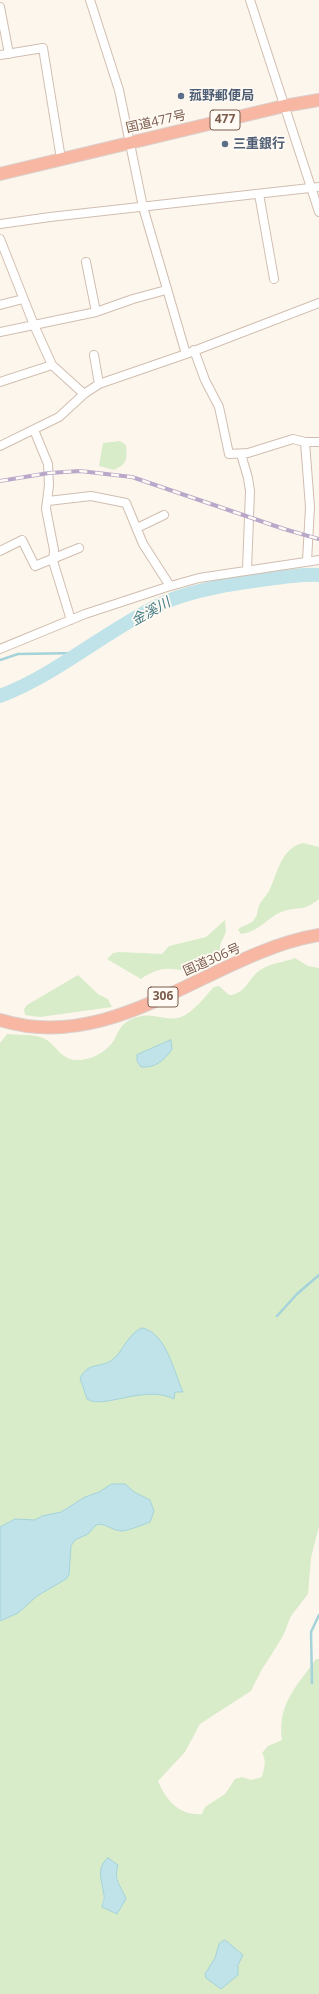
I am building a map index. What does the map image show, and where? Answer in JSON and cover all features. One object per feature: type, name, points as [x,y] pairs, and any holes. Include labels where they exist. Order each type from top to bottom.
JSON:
[{"type":"highway","name":"国道477号","points":[[0,174],[284,106],[319,100]]},
{"type":"highway","name":"国道306号","points":[[0,1020],[19,1025],[44,1028],[69,1027],[98,1022],[136,1009],[265,951],[319,935]]},
{"type":"street","points":[[90,0],[119,90],[143,207],[166,290],[186,354]]},
{"type":"street","points":[[250,0],[284,106],[315,187],[319,212]]},
{"type":"street","points":[[0,7],[4,55],[43,48],[61,159]]},
{"type":"street","points":[[0,224],[315,187]]},
{"type":"street","points":[[259,194],[274,279]]},
{"type":"street","points":[[0,238],[34,325],[52,365],[84,394]]},
{"type":"street","points":[[86,262],[96,312]]},
{"type":"street","points":[[0,332],[96,312],[133,298],[166,290]]},
{"type":"street","points":[[0,305],[24,299]]},
{"type":"street","points":[[0,446],[59,417],[84,394],[100,384],[186,354],[319,303]]},
{"type":"street","points":[[194,350],[205,380],[219,407],[229,454],[241,454],[293,439],[305,442],[319,442]]},
{"type":"street","points":[[94,355],[100,384]]},
{"type":"street","points":[[0,382],[52,365]]},
{"type":"street","points":[[34,430],[48,464],[48,501],[46,515],[54,550],[56,575],[71,620]]},
{"type":"street","points":[[305,442],[310,507],[307,561]]},
{"type":"street","points":[[241,454],[250,491],[247,570]]},
{"type":"street","points":[[48,501],[91,496],[126,503],[143,544],[168,588]]},
{"type":"street","points":[[137,528],[164,515]]},
{"type":"street","points":[[0,551],[22,540],[35,566],[54,556],[79,548]]},
{"type":"street","points":[[0,649],[71,620],[199,578],[319,560]]},
{"type":"green space","points":[[120,441],[126,445],[126,460],[124,463],[114,470],[99,466],[103,443]]},
{"type":"green space","points":[[303,843],[319,847],[319,899],[309,906],[284,911],[254,930],[241,934],[238,930],[252,922],[256,917],[258,908],[269,891],[281,862],[289,850]]},
{"type":"green space","points":[[225,920],[226,932],[220,945],[221,956],[200,968],[192,970],[164,969],[155,971],[141,979],[107,959],[113,953],[119,952],[162,954],[169,946],[206,937]]},
{"type":"green space","points":[[295,958],[308,966],[319,968],[319,1526],[311,1558],[308,1594],[291,1616],[283,1636],[261,1671],[251,1691],[200,1724],[185,1752],[158,1781],[169,1800],[174,1805],[187,1812],[202,1814],[205,1807],[225,1794],[235,1779],[242,1777],[251,1780],[262,1777],[265,1762],[262,1753],[268,1746],[282,1740],[281,1727],[283,1716],[290,1696],[316,1659],[319,1659],[319,1994],[0,1994],[0,1043],[7,1034],[35,1036],[43,1038],[61,1054],[70,1059],[80,1060],[90,1058],[108,1047],[114,1040],[120,1028],[125,1023],[136,1017],[181,1017],[190,1012],[214,987],[219,986],[229,995],[235,994],[240,992],[253,976],[262,969],[270,965]],"holes":[[[105,1861],[116,1870],[119,1887],[116,1914],[102,1904],[103,1893],[101,1877],[102,1866]]]},
{"type":"green space","points":[[78,975],[98,994],[108,999],[112,1007],[40,1017],[25,1015],[24,1009],[27,1005]]},
{"type":"water","points":[[171,1040],[172,1049],[166,1057],[155,1065],[141,1067],[137,1061],[137,1055]]},
{"type":"water","points":[[142,1328],[150,1331],[163,1345],[183,1392],[175,1392],[174,1399],[163,1395],[150,1394],[103,1402],[94,1402],[87,1399],[80,1378],[83,1373],[91,1367],[107,1363],[116,1357],[129,1338],[137,1330]]},
{"type":"water","points":[[112,1484],[125,1484],[134,1492],[150,1500],[154,1511],[150,1522],[122,1531],[99,1524],[96,1525],[88,1534],[75,1540],[71,1546],[69,1575],[66,1579],[37,1596],[18,1613],[0,1621],[0,1527],[15,1519],[35,1520],[42,1516],[61,1512],[85,1497],[99,1492]]},
{"type":"water","points":[[108,1858],[118,1865],[116,1875],[118,1883],[126,1899],[117,1914],[102,1907],[104,1893],[101,1867]]},
{"type":"water","points":[[225,1940],[243,1955],[238,1965],[238,1975],[221,1989],[206,1978],[205,1974],[215,1958],[219,1944]]},
{"type":"waterway","name":"金溪川","points":[[0,696],[42,676],[140,615],[174,598],[204,590],[237,584],[283,577],[319,575]]},
{"type":"waterway","points":[[0,660],[18,654],[79,653]]},
{"type":"waterway","points":[[277,1316],[297,1294],[319,1275]]},
{"type":"waterway","points":[[312,1683],[311,1632],[319,1615]]},
{"type":"railway","points":[[0,481],[49,473],[80,471],[132,477],[284,529],[319,539]]},
{"type":"place","name":"菰野郵便局","points":[[181,96]]},
{"type":"place","name":"三重銀行","points":[[225,144]]}]
